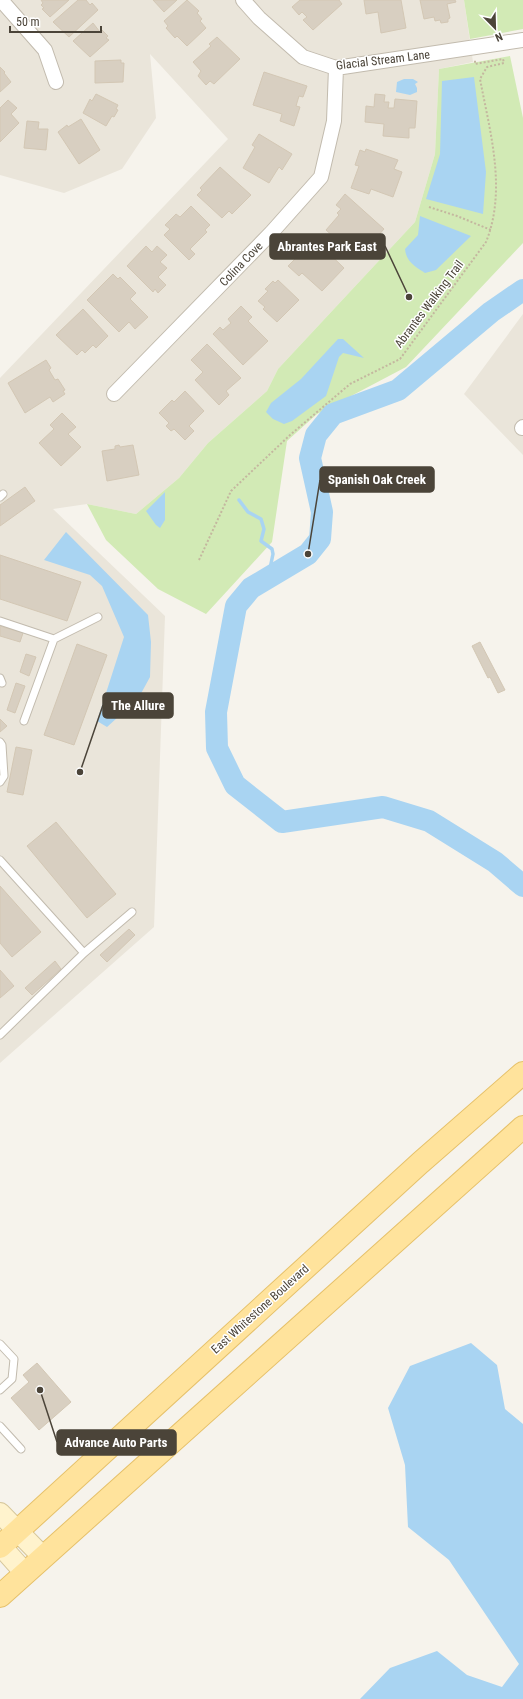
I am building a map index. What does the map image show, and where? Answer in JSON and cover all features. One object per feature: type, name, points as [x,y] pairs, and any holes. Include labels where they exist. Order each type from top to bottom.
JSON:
[{"type":"main road","name":"East Whitestone Boulevard","points":[[0,1546],[420,1163],[523,1073]]},
{"type":"main road","points":[[0,1596],[523,1127]]},
{"type":"street","points":[[1,0],[45,50],[56,82]]},
{"type":"street","name":"Glacial Stream Lane","points":[[243,0],[259,18],[303,57],[336,68],[523,40]]},
{"type":"street","name":"Colina Cove","points":[[114,394],[272,232],[321,177],[334,121],[336,68]]},
{"type":"street","points":[[0,1513],[43,1557]]},
{"type":"street","points":[[0,1546],[25,1573]]},
{"type":"lane","points":[[24,721],[54,639],[98,617]]},
{"type":"lane","points":[[0,621],[54,639]]},
{"type":"lane","points":[[0,742],[2,745],[4,776],[0,782]]},
{"type":"lane","points":[[0,860],[84,954]]},
{"type":"lane","points":[[0,1035],[84,954],[132,912]]},
{"type":"lane","points":[[0,1344],[14,1360],[12,1379],[0,1390]]},
{"type":"lane","points":[[0,1426],[21,1449]]},
{"type":"path","name":"Abrantes Walking Trail","points":[[199,560],[231,491],[290,435],[350,384],[400,359],[486,242],[491,230],[497,188],[491,135],[480,79],[487,67],[504,63],[503,58],[475,64],[472,48]]},
{"type":"path","points":[[429,207],[457,216],[491,230]]},
{"type":"shaded area","points":[[0,0],[464,0],[473,62],[439,69],[435,154],[415,222],[278,369],[267,391],[208,443],[179,478],[136,514],[87,504],[53,509],[165,616],[154,927],[0,1063],[0,378],[228,139],[150,54],[156,118],[122,169],[64,193],[0,175]]},
{"type":"shaded area","points":[[523,314],[523,455],[464,394]]},
{"type":"green space","points":[[464,0],[523,0],[523,29],[470,39]]},
{"type":"green space","points":[[510,56],[523,118],[523,243],[406,367],[317,414],[287,441],[272,542],[206,614],[158,589],[106,540],[87,504],[136,514],[179,478],[208,443],[267,391],[278,369],[415,222],[435,154],[439,69]]},
{"type":"water","points":[[474,77],[486,172],[483,214],[426,199],[440,154],[442,81]]},
{"type":"water","points":[[404,79],[413,79],[418,82],[415,84],[417,92],[410,95],[396,92],[397,82]]},
{"type":"water","points":[[420,216],[471,236],[436,270],[425,273],[409,261],[405,249],[418,235]]},
{"type":"water","points":[[338,339],[343,339],[364,358],[343,353],[339,357],[326,396],[292,421],[284,424],[273,419],[266,412],[271,403],[301,379]]},
{"type":"water","points":[[165,492],[165,520],[160,528],[146,511]]},
{"type":"water","points":[[66,532],[148,615],[151,642],[150,677],[138,699],[107,727],[97,721],[124,637],[102,586],[90,575],[44,560]]},
{"type":"water","points":[[471,1343],[497,1365],[505,1409],[523,1424],[523,1699],[360,1699],[390,1668],[437,1651],[467,1675],[502,1687],[519,1664],[449,1560],[408,1527],[405,1465],[388,1408],[410,1366]]},
{"type":"building","points":[[41,0],[69,0],[50,17],[42,9],[44,8],[41,5],[43,3]]},
{"type":"building","points":[[78,0],[86,0],[90,5],[92,3],[98,10],[69,37],[53,22]]},
{"type":"building","points":[[153,0],[177,0],[164,12]]},
{"type":"building","points":[[187,0],[199,11],[197,13],[202,19],[200,21],[206,28],[187,46],[177,36],[175,38],[166,28],[168,26],[164,21]]},
{"type":"building","points":[[300,0],[339,0],[342,4],[313,30],[303,20],[307,17],[302,12],[299,15],[292,7]]},
{"type":"building","points":[[364,0],[401,0],[406,28],[381,33],[378,12],[366,14]]},
{"type":"building","points":[[420,0],[455,0],[456,2],[447,4],[450,18],[448,19],[448,22],[441,23],[440,20],[435,21],[434,17],[424,19]]},
{"type":"building","points":[[93,23],[100,32],[102,30],[108,36],[106,38],[109,40],[90,57],[73,41]]},
{"type":"building","points":[[217,37],[240,59],[214,84],[210,81],[206,85],[198,76],[201,71],[193,62],[211,46],[209,44]]},
{"type":"building","points":[[121,60],[121,63],[124,63],[123,82],[95,83],[95,61]]},
{"type":"building","points":[[0,67],[11,82],[0,92]]},
{"type":"building","points":[[264,72],[307,86],[303,97],[299,96],[296,106],[300,107],[294,126],[280,121],[282,114],[253,105]]},
{"type":"building","points":[[96,94],[118,105],[116,109],[118,110],[114,117],[112,116],[106,126],[83,113],[90,99],[92,101]]},
{"type":"building","points":[[375,94],[385,95],[384,102],[389,102],[388,108],[394,108],[395,99],[417,101],[415,128],[409,128],[409,138],[383,136],[384,124],[365,122],[366,106],[374,107]]},
{"type":"building","points":[[8,100],[17,108],[11,114],[19,123],[0,142],[0,108]]},
{"type":"building","points":[[81,119],[100,150],[79,164],[58,132],[67,125],[68,127]]},
{"type":"building","points":[[27,121],[39,122],[38,129],[48,129],[46,150],[24,148]]},
{"type":"building","points":[[259,134],[292,154],[282,170],[279,167],[269,183],[243,168],[255,147],[252,145]]},
{"type":"building","points":[[366,149],[398,160],[394,169],[402,172],[393,197],[371,189],[369,194],[351,188],[359,166],[355,165],[360,150],[365,152]]},
{"type":"building","points":[[220,167],[251,195],[232,214],[229,211],[222,218],[197,195],[202,190],[200,188]]},
{"type":"building","points":[[345,194],[384,229],[362,254],[340,235],[336,239],[326,230],[339,215],[337,213],[341,209],[336,205]]},
{"type":"building","points":[[191,206],[210,225],[205,230],[207,232],[190,249],[195,254],[189,260],[164,235],[170,229],[165,225],[176,214],[180,217]]},
{"type":"building","points":[[313,238],[344,268],[322,291],[302,273],[299,276],[288,266],[302,252],[299,249],[304,243],[308,244]]},
{"type":"building","points":[[146,246],[152,252],[157,246],[167,255],[160,262],[167,268],[158,277],[166,285],[158,293],[155,289],[153,292],[127,266]]},
{"type":"building","points":[[113,274],[118,279],[120,277],[136,293],[130,299],[148,317],[135,329],[129,322],[119,332],[87,300]]},
{"type":"building","points":[[278,280],[299,300],[277,322],[263,309],[265,307],[258,301],[268,291],[265,289],[273,281],[275,283]]},
{"type":"building","points":[[241,306],[252,317],[248,321],[268,341],[243,365],[213,334],[220,327],[223,330],[231,323],[228,319]]},
{"type":"building","points":[[83,309],[108,336],[96,348],[93,345],[85,353],[82,350],[77,355],[56,335]]},
{"type":"building","points":[[207,344],[241,378],[226,391],[229,395],[219,405],[195,380],[203,372],[191,360]]},
{"type":"building","points":[[46,360],[51,368],[49,370],[55,380],[58,379],[65,390],[63,391],[65,394],[53,402],[50,397],[25,413],[8,383]]},
{"type":"building","points":[[185,391],[204,411],[189,426],[194,431],[185,440],[174,429],[171,431],[166,426],[169,423],[159,413],[172,400],[174,402]]},
{"type":"building","points":[[62,413],[76,427],[68,434],[81,447],[61,466],[39,443],[54,429],[50,425]]},
{"type":"building","points":[[119,445],[120,447],[133,445],[139,475],[107,481],[102,451],[115,449],[115,446]]},
{"type":"building","points":[[25,487],[35,501],[0,526],[0,505]]},
{"type":"building","points":[[0,555],[81,582],[67,621],[0,599]]},
{"type":"building","points":[[0,626],[23,633],[20,642],[0,636]]},
{"type":"building","points":[[480,642],[505,690],[498,693],[490,677],[488,678],[472,646]]},
{"type":"building","points":[[77,644],[107,655],[74,745],[44,735]]},
{"type":"building","points":[[26,654],[36,657],[29,676],[20,672]]},
{"type":"building","points":[[16,683],[25,686],[15,713],[7,710]]},
{"type":"building","points":[[0,719],[7,726],[0,732]]},
{"type":"building","points":[[16,747],[32,750],[23,795],[7,792]]},
{"type":"building","points":[[56,822],[116,894],[87,918],[27,846]]},
{"type":"building","points":[[0,886],[41,932],[12,957],[0,943]]},
{"type":"building","points":[[129,929],[135,935],[107,962],[100,955]]},
{"type":"building","points":[[55,961],[61,969],[32,995],[25,988]]},
{"type":"building","points":[[0,970],[14,986],[0,998]]},
{"type":"building","points":[[37,1363],[71,1402],[39,1430],[11,1398],[29,1382],[23,1375]]},
{"type":"waterway","points":[[523,290],[491,312],[398,390],[333,414],[316,435],[310,458],[322,512],[320,539],[308,554],[251,588],[236,606],[216,712],[217,748],[235,785],[282,822],[383,807],[429,821],[495,862],[523,886]]},
{"type":"waterway","points":[[239,500],[248,512],[261,519],[264,529],[261,541],[272,549],[273,554],[268,578]]},
{"type":"place","name":"Abrantes Park East","points":[[409,297]]},
{"type":"place","name":"Spanish Oak Creek","points":[[308,554]]},
{"type":"place","name":"The Allure","points":[[80,772]]},
{"type":"place","name":"Advance Auto Parts","points":[[40,1390]]}]
